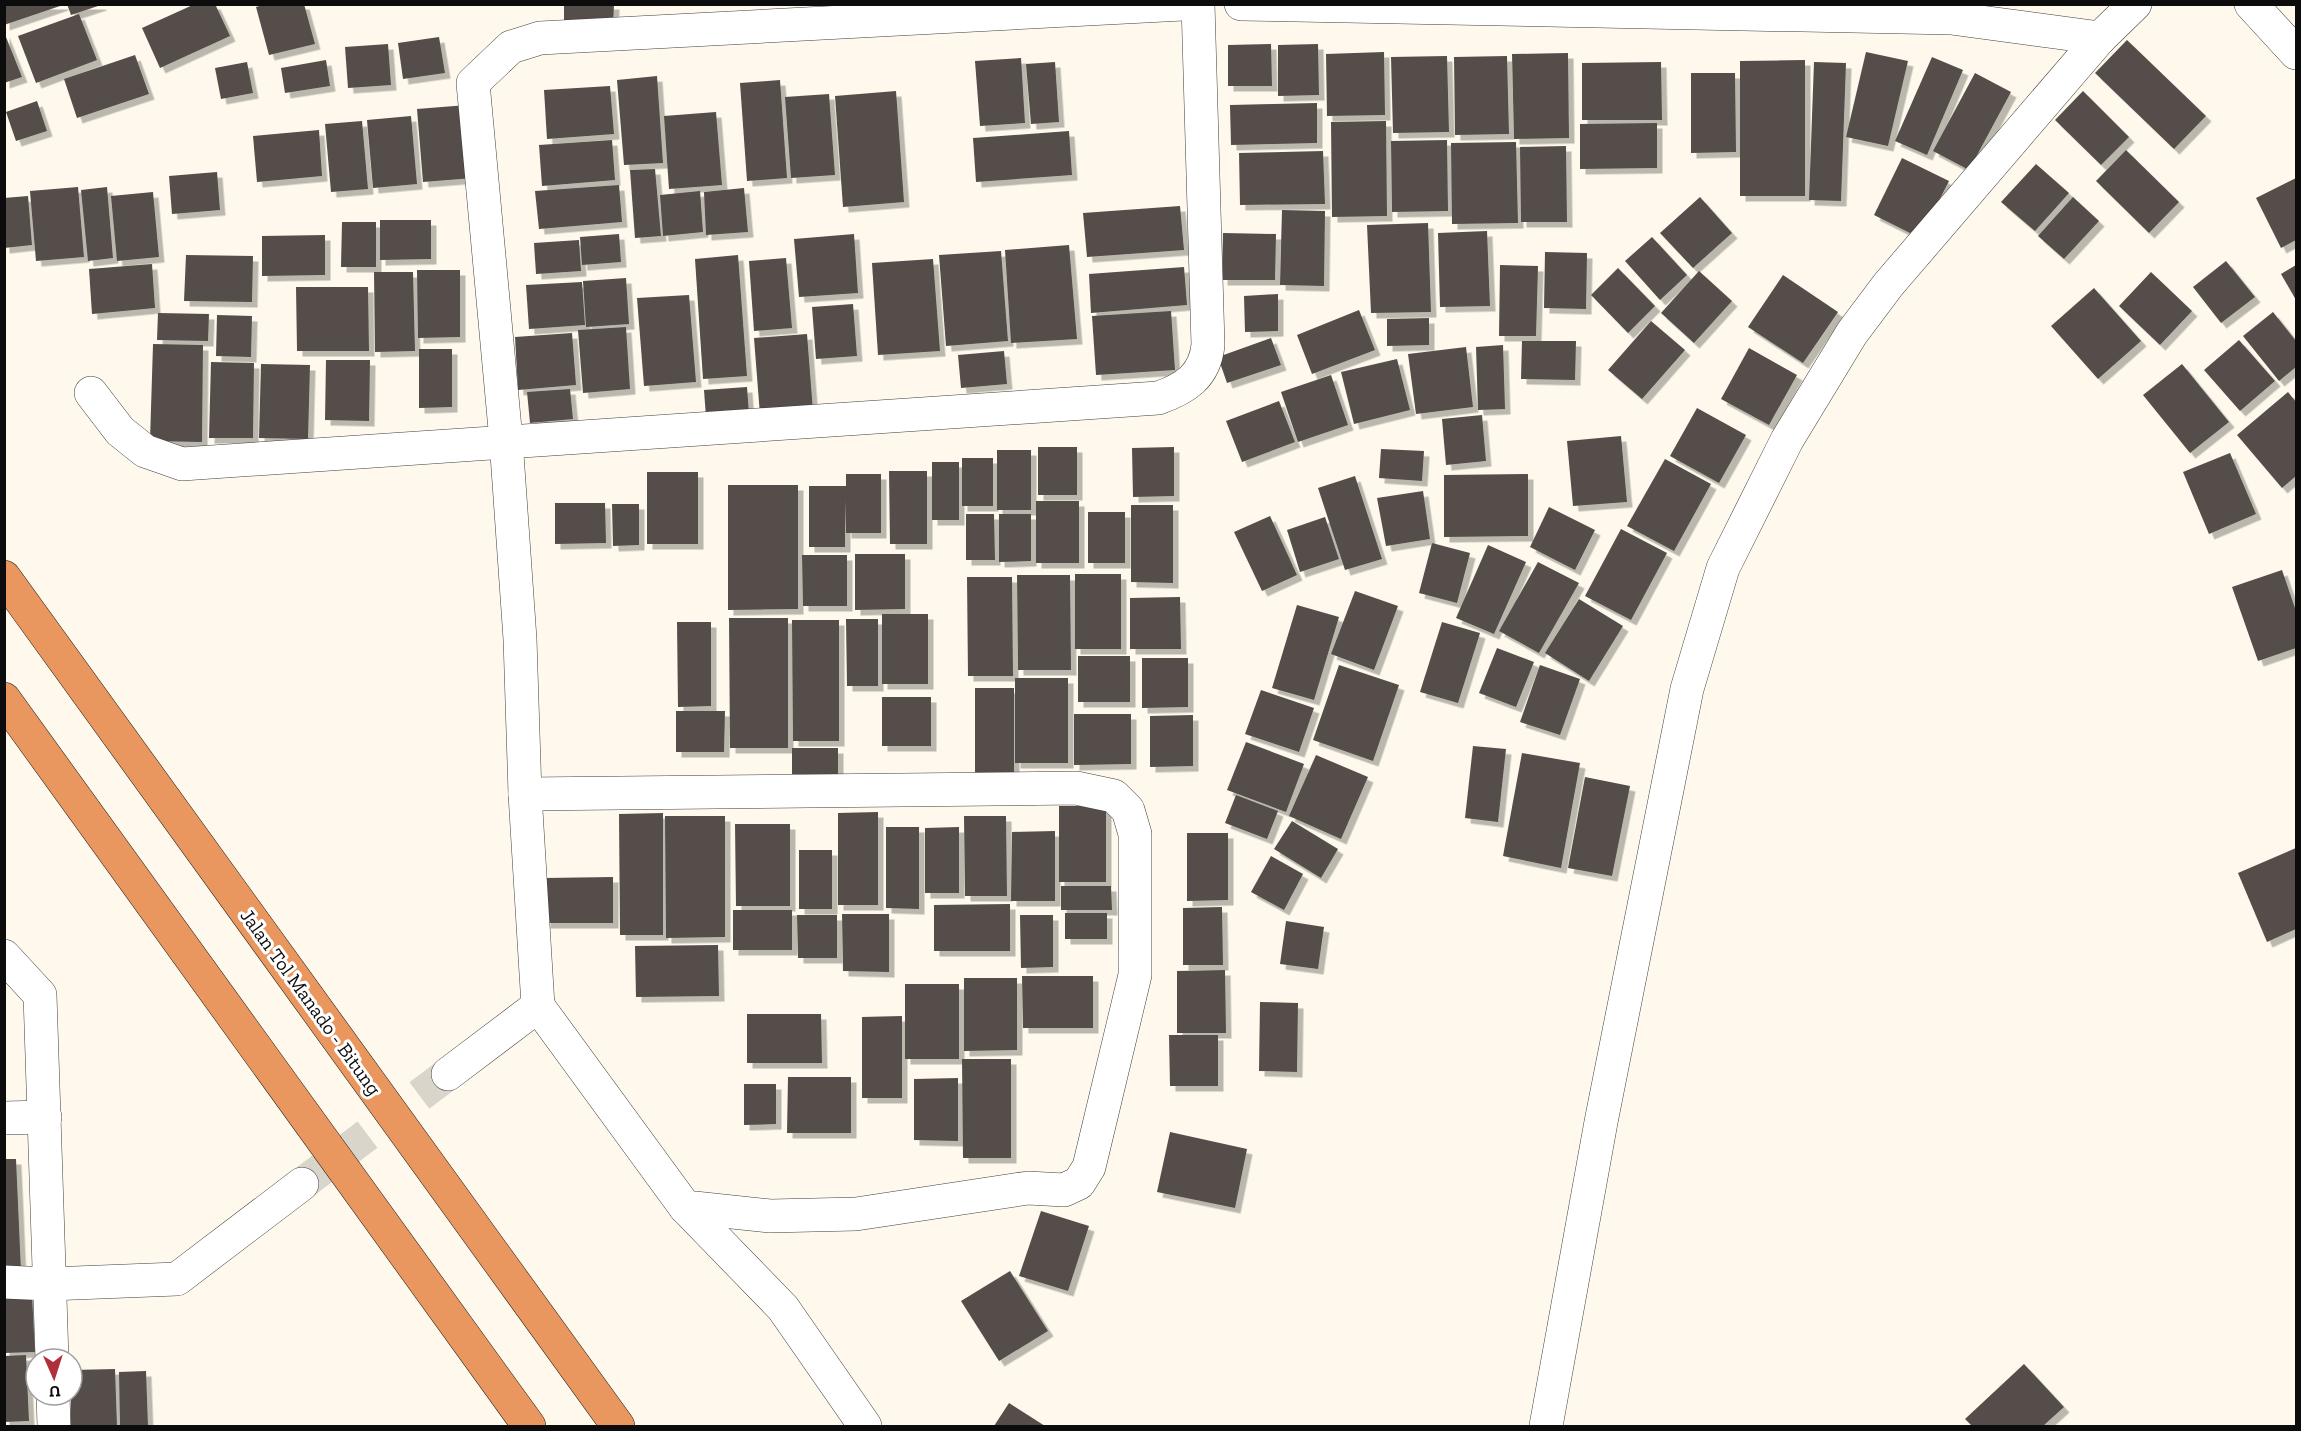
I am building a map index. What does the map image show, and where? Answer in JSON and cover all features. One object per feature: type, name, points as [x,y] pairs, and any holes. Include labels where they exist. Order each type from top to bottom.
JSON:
[{"type":"highway","name":"Jalan Tol Manado - Bitung","points":[[4,576],[618,1426]]},
{"type":"highway","points":[[4,699],[529,1426]]},
{"type":"street","points":[[865,1426],[783,1308],[685,1207],[538,1006],[525,794],[520,639],[506,440],[473,83],[511,47],[540,38],[1183,4]]},
{"type":"street","points":[[91,393],[120,431],[145,451],[182,464],[506,440],[1158,398],[1180,391],[1201,372],[1207,358],[1208,345],[1198,4]]},
{"type":"street","points":[[1241,4],[1951,11],[2100,38]]},
{"type":"street","points":[[1546,1426],[1600,1122],[1687,689],[1723,568],[1787,440],[1852,333],[1902,268],[2100,38],[2135,4]]},
{"type":"street","points":[[2251,4],[2296,53]]},
{"type":"street","points":[[525,794],[1076,788],[1114,796],[1128,810],[1135,834],[1135,975],[1089,1167],[1080,1183],[1064,1190],[1028,1188],[856,1214],[770,1216],[685,1207]]},
{"type":"street","points":[[4,956],[40,995],[52,1347]]},
{"type":"street","points":[[448,1074],[538,1006]]},
{"type":"street","points":[[4,1118],[45,1117]]},
{"type":"street","points":[[4,1282],[49,1284],[177,1278],[302,1184]]},
{"type":"street","points":[[53,1407],[54,1426]]},
{"type":"building","points":[[4,4],[63,4],[63,5],[4,25]]},
{"type":"building","points":[[67,4],[101,4],[101,5],[71,15]]},
{"type":"building","points":[[195,4],[215,4],[230,36],[160,68],[142,28]]},
{"type":"building","points":[[266,4],[304,4],[315,44],[269,55],[256,7]]},
{"type":"building","points":[[564,4],[614,4],[613,28],[564,27]]},
{"type":"building","points":[[79,14],[97,60],[36,83],[18,36]]},
{"type":"building","points":[[4,32],[22,77],[4,83]]},
{"type":"building","points":[[439,37],[445,73],[403,79],[398,43]]},
{"type":"building","points":[[2127,40],[2206,116],[2174,149],[2095,73]]},
{"type":"building","points":[[388,44],[391,85],[348,88],[345,47]]},
{"type":"building","points":[[1271,44],[1272,86],[1228,86],[1228,45]]},
{"type":"building","points":[[1318,44],[1319,95],[1278,96],[1278,45]]},
{"type":"building","points":[[1384,52],[1385,115],[1327,116],[1326,54]]},
{"type":"building","points":[[1866,52],[1908,61],[1888,146],[1846,137]]},
{"type":"building","points":[[1568,53],[1569,138],[1514,139],[1512,54]]},
{"type":"building","points":[[135,55],[149,94],[77,118],[64,79]]},
{"type":"building","points":[[1447,56],[1449,132],[1393,133],[1391,57]]},
{"type":"building","points":[[1507,56],[1509,134],[1455,135],[1454,57]]},
{"type":"building","points":[[1932,57],[1963,70],[1927,155],[1895,141]]},
{"type":"building","points":[[1021,58],[1025,123],[980,126],[975,61]]},
{"type":"building","points":[[326,60],[330,86],[285,93],[281,68]]},
{"type":"building","points":[[1805,60],[1805,196],[1740,196],[1740,61]]},
{"type":"building","points":[[247,62],[253,93],[221,99],[215,68]]},
{"type":"building","points":[[1055,62],[1059,122],[1031,124],[1026,64]]},
{"type":"building","points":[[1661,62],[1662,120],[1582,120],[1582,63]]},
{"type":"building","points":[[1814,62],[1846,63],[1841,201],[1809,200]]},
{"type":"building","points":[[1691,73],[1735,73],[1736,152],[1691,153]]},
{"type":"building","points":[[1975,73],[2011,92],[1969,170],[1933,151]]},
{"type":"building","points":[[657,76],[663,163],[624,165],[617,80]]},
{"type":"building","points":[[780,80],[787,178],[747,181],[740,83]]},
{"type":"building","points":[[610,86],[614,134],[547,139],[544,90]]},
{"type":"building","points":[[896,91],[904,202],[843,207],[835,96]]},
{"type":"building","points":[[2083,91],[2129,137],[2101,165],[2055,120]]},
{"type":"building","points":[[829,94],[835,175],[791,178],[785,97]]},
{"type":"building","points":[[37,101],[47,131],[16,141],[6,112]]},
{"type":"building","points":[[1317,103],[1317,143],[1231,145],[1230,105]]},
{"type":"building","points":[[467,105],[473,178],[423,182],[417,109]]},
{"type":"building","points":[[716,112],[722,185],[669,189],[664,116]]},
{"type":"building","points":[[411,116],[417,184],[373,188],[367,120]]},
{"type":"building","points":[[362,121],[368,189],[331,192],[325,124]]},
{"type":"building","points":[[1386,121],[1387,216],[1332,217],[1331,122]]},
{"type":"building","points":[[1657,123],[1657,168],[1580,169],[1580,124]]},
{"type":"building","points":[[319,130],[322,176],[257,182],[253,136]]},
{"type":"building","points":[[1069,131],[1072,175],[976,182],[973,138]]},
{"type":"building","points":[[612,140],[615,180],[542,186],[539,145]]},
{"type":"building","points":[[1447,140],[1448,211],[1392,212],[1391,141]]},
{"type":"building","points":[[1516,142],[1518,223],[1452,224],[1451,143]]},
{"type":"building","points":[[1566,146],[1567,222],[1521,222],[1520,147]]},
{"type":"building","points":[[2126,150],[2179,202],[2149,233],[2096,181]]},
{"type":"building","points":[[1323,151],[1325,204],[1240,205],[1239,153]]},
{"type":"building","points":[[1902,158],[1949,181],[1920,238],[1874,215]]},
{"type":"building","points":[[2036,164],[2069,193],[2035,231],[2001,202]]},
{"type":"building","points":[[655,169],[661,236],[635,238],[630,170]]},
{"type":"building","points":[[217,172],[220,210],[172,214],[169,176]]},
{"type":"building","points":[[2296,178],[2296,240],[2281,248],[2256,198]]},
{"type":"building","points":[[619,185],[622,222],[539,229],[535,191]]},
{"type":"building","points":[[78,187],[84,257],[36,261],[30,191]]},
{"type":"building","points":[[107,187],[113,258],[88,261],[81,190]]},
{"type":"building","points":[[744,188],[748,232],[706,235],[704,192]]},
{"type":"building","points":[[700,191],[703,232],[663,236],[660,195]]},
{"type":"building","points":[[153,192],[159,257],[117,261],[111,196]]},
{"type":"building","points":[[28,196],[32,245],[4,248],[4,198]]},
{"type":"building","points":[[1700,197],[1732,233],[1693,268],[1660,233]]},
{"type":"building","points":[[2073,197],[2099,221],[2064,259],[2038,236]]},
{"type":"building","points":[[1180,206],[1184,250],[1087,257],[1083,213]]},
{"type":"building","points":[[1282,210],[1325,211],[1324,286],[1280,285]]},
{"type":"building","points":[[380,220],[431,220],[431,259],[380,260]]},
{"type":"building","points":[[342,222],[376,222],[376,267],[341,267]]},
{"type":"building","points":[[1428,223],[1431,312],[1371,313],[1367,225]]},
{"type":"building","points":[[1487,231],[1490,306],[1440,307],[1438,233]]},
{"type":"building","points":[[1223,233],[1276,234],[1275,280],[1222,280]]},
{"type":"building","points":[[619,234],[621,262],[582,265],[580,237]]},
{"type":"building","points":[[854,234],[858,293],[799,297],[794,239]]},
{"type":"building","points":[[325,235],[325,275],[262,276],[262,236]]},
{"type":"building","points":[[1652,237],[1687,275],[1660,300],[1625,261]]},
{"type":"building","points":[[579,240],[581,271],[536,274],[534,243]]},
{"type":"building","points":[[1069,245],[1077,339],[1011,343],[1005,250]]},
{"type":"building","points":[[1001,251],[1008,341],[946,346],[939,255]]},
{"type":"building","points":[[1545,252],[1587,253],[1586,309],[1544,308]]},
{"type":"building","points":[[186,255],[253,256],[252,302],[184,301]]},
{"type":"building","points":[[738,255],[747,376],[703,379],[695,259]]},
{"type":"building","points":[[786,258],[792,328],[754,331],[749,261]]},
{"type":"building","points":[[933,259],[940,351],[878,355],[872,263]]},
{"type":"building","points":[[2226,261],[2255,297],[2221,323],[2193,287]]},
{"type":"building","points":[[152,264],[155,308],[92,314],[89,269]]},
{"type":"building","points":[[1500,265],[1538,266],[1536,336],[1499,336]]},
{"type":"building","points":[[2296,265],[2296,300],[2281,274]]},
{"type":"building","points":[[1184,267],[1187,305],[1091,313],[1089,274]]},
{"type":"building","points":[[1618,268],[1655,306],[1628,333],[1591,295]]},
{"type":"building","points":[[417,270],[460,270],[460,337],[418,338]]},
{"type":"building","points":[[1699,271],[1732,301],[1694,343],[1661,313]]},
{"type":"building","points":[[374,272],[413,272],[415,351],[375,352]]},
{"type":"building","points":[[2151,272],[2192,311],[2160,345],[2119,306]]},
{"type":"building","points":[[1783,275],[1838,312],[1803,363],[1748,327]]},
{"type":"building","points":[[626,278],[629,324],[586,327],[583,281]]},
{"type":"building","points":[[582,282],[585,325],[529,329],[526,285]]},
{"type":"building","points":[[296,287],[368,287],[369,351],[297,351]]},
{"type":"building","points":[[2094,288],[2141,341],[2098,379],[2051,326]]},
{"type":"building","points":[[1278,294],[1278,331],[1245,332],[1244,296]]},
{"type":"building","points":[[689,295],[696,382],[644,386],[637,298]]},
{"type":"building","points":[[853,304],[857,356],[816,359],[812,307]]},
{"type":"building","points":[[1359,310],[1375,350],[1312,374],[1297,335]]},
{"type":"building","points":[[1171,311],[1175,370],[1096,375],[1092,316]]},
{"type":"building","points":[[2273,312],[2296,341],[2296,367],[2279,381],[2243,336]]},
{"type":"building","points":[[158,313],[209,314],[208,341],[157,340]]},
{"type":"building","points":[[217,315],[252,316],[251,357],[216,356]]},
{"type":"building","points":[[1429,318],[1429,345],[1387,346],[1387,319]]},
{"type":"building","points":[[1651,321],[1685,350],[1642,399],[1608,370]]},
{"type":"building","points":[[626,327],[630,389],[583,393],[578,330]]},
{"type":"building","points":[[572,333],[576,385],[518,390],[515,337]]},
{"type":"building","points":[[807,334],[813,411],[760,415],[754,338]]},
{"type":"building","points":[[1271,338],[1281,365],[1227,383],[1218,357]]},
{"type":"building","points":[[2239,340],[2275,381],[2240,411],[2204,370]]},
{"type":"building","points":[[1522,341],[1576,341],[1575,380],[1521,379]]},
{"type":"building","points":[[153,344],[203,345],[202,442],[150,441]]},
{"type":"building","points":[[1503,345],[1505,409],[1478,410],[1476,347]]},
{"type":"building","points":[[1466,347],[1473,407],[1416,414],[1408,354]]},
{"type":"building","points":[[1749,348],[1797,375],[1769,425],[1721,399]]},
{"type":"building","points":[[419,349],[452,349],[452,407],[419,408]]},
{"type":"building","points":[[1004,351],[1007,384],[961,388],[958,355]]},
{"type":"building","points":[[1397,359],[1410,410],[1354,424],[1341,372]]},
{"type":"building","points":[[326,360],[370,360],[369,421],[325,420]]},
{"type":"building","points":[[211,362],[254,363],[253,438],[209,438]]},
{"type":"building","points":[[261,364],[310,365],[308,439],[259,438]]},
{"type":"building","points":[[2182,364],[2229,422],[2190,453],[2143,395]]},
{"type":"building","points":[[1331,375],[1348,425],[1298,442],[1281,392]]},
{"type":"building","points":[[747,387],[749,414],[706,417],[704,390]]},
{"type":"building","points":[[570,389],[573,419],[530,423],[527,392]]},
{"type":"building","points":[[2288,392],[2296,402],[2296,476],[2282,488],[2237,435]]},
{"type":"building","points":[[1279,401],[1295,442],[1242,462],[1226,421]]},
{"type":"building","points":[[1697,408],[1746,435],[1719,483],[1670,456]]},
{"type":"building","points":[[1482,415],[1486,461],[1446,465],[1442,419]]},
{"type":"building","points":[[1621,436],[1627,502],[1573,506],[1567,441]]},
{"type":"building","points":[[1038,447],[1077,447],[1077,495],[1038,495]]},
{"type":"building","points":[[1174,447],[1174,496],[1133,497],[1132,448]]},
{"type":"building","points":[[1381,449],[1424,451],[1422,481],[1379,478]]},
{"type":"building","points":[[997,450],[1031,450],[1031,510],[997,510]]},
{"type":"building","points":[[2230,453],[2256,514],[2209,534],[2183,472]]},
{"type":"building","points":[[962,458],[993,458],[993,506],[962,506]]},
{"type":"building","points":[[1665,459],[1711,484],[1674,551],[1627,526]]},
{"type":"building","points":[[932,462],[959,462],[959,520],[932,520]]},
{"type":"building","points":[[889,471],[927,471],[927,544],[890,544]]},
{"type":"building","points":[[647,472],[698,472],[698,544],[647,544]]},
{"type":"building","points":[[846,474],[881,474],[881,533],[846,533],[845,500],[845,547],[809,547],[809,486],[846,486]]},
{"type":"building","points":[[1528,474],[1528,536],[1444,537],[1444,475]]},
{"type":"building","points":[[1355,476],[1382,559],[1345,570],[1318,488]]},
{"type":"building","points":[[728,485],[798,485],[798,609],[728,610]]},
{"type":"building","points":[[1423,491],[1430,539],[1386,546],[1377,498]]},
{"type":"building","points":[[1036,501],[1079,501],[1079,563],[1036,563]]},
{"type":"building","points":[[555,503],[605,503],[606,543],[555,544]]},
{"type":"building","points":[[612,504],[639,504],[639,545],[613,546]]},
{"type":"building","points":[[1131,505],[1173,505],[1173,583],[1131,582]]},
{"type":"building","points":[[1549,507],[1595,530],[1575,570],[1530,547]]},
{"type":"building","points":[[1088,512],[1125,512],[1125,563],[1088,563]]},
{"type":"building","points":[[966,514],[994,514],[995,560],[966,560]]},
{"type":"building","points":[[999,514],[1031,514],[1031,561],[999,562]]},
{"type":"building","points":[[1270,516],[1297,575],[1262,591],[1234,532]]},
{"type":"building","points":[[1325,517],[1339,559],[1300,572],[1287,530]]},
{"type":"building","points":[[1621,529],[1667,553],[1631,620],[1585,596]]},
{"type":"building","points":[[1432,543],[1470,553],[1457,603],[1419,593]]},
{"type":"building","points":[[1488,545],[1526,562],[1494,634],[1456,618]]},
{"type":"building","points":[[855,554],[905,554],[905,609],[855,610]]},
{"type":"building","points":[[802,555],[847,555],[847,606],[803,606]]},
{"type":"building","points":[[1538,562],[1579,583],[1539,653],[1499,631]]},
{"type":"building","points":[[2282,570],[2296,611],[2296,648],[2258,661],[2232,587]]},
{"type":"building","points":[[1075,574],[1121,574],[1121,649],[1075,649]]},
{"type":"building","points":[[1017,575],[1070,575],[1071,670],[1018,670]]},
{"type":"building","points":[[967,577],[1012,577],[1013,676],[968,676]]},
{"type":"building","points":[[1355,591],[1398,606],[1374,670],[1331,654]]},
{"type":"building","points":[[1180,597],[1181,649],[1130,649],[1130,598]]},
{"type":"building","points":[[1579,599],[1623,626],[1589,681],[1545,653]]},
{"type":"building","points":[[1297,605],[1339,617],[1314,700],[1272,688]]},
{"type":"building","points":[[882,614],[928,614],[928,684],[882,684]]},
{"type":"building","points":[[729,618],[788,618],[788,748],[730,748]]},
{"type":"building","points":[[846,619],[878,619],[878,686],[847,686]]},
{"type":"building","points":[[792,620],[839,620],[839,741],[793,741]]},
{"type":"building","points":[[677,622],[711,622],[711,706],[678,707]]},
{"type":"building","points":[[1442,622],[1480,633],[1458,703],[1420,692]]},
{"type":"building","points":[[1497,648],[1534,662],[1516,707],[1479,693]]},
{"type":"building","points":[[1078,656],[1130,656],[1130,702],[1078,702]]},
{"type":"building","points":[[1142,658],[1188,658],[1188,707],[1142,708]]},
{"type":"building","points":[[1339,665],[1399,685],[1373,761],[1313,740]]},
{"type":"building","points":[[1540,665],[1580,679],[1560,735],[1520,722]]},
{"type":"building","points":[[1015,678],[1068,678],[1068,763],[1015,763]]},
{"type":"building","points":[[975,688],[1014,688],[1014,773],[975,773]]},
{"type":"building","points":[[1261,690],[1314,708],[1299,752],[1245,734]]},
{"type":"building","points":[[882,697],[931,697],[931,746],[882,746]]},
{"type":"building","points":[[676,711],[725,711],[724,752],[676,752]]},
{"type":"building","points":[[1074,714],[1131,714],[1131,764],[1074,765]]},
{"type":"building","points":[[1193,715],[1193,766],[1150,767],[1150,716]]},
{"type":"building","points":[[1246,742],[1304,764],[1286,812],[1227,790]]},
{"type":"building","points":[[1473,746],[1506,749],[1498,822],[1465,818]]},
{"type":"building","points":[[792,748],[838,748],[838,774],[792,774]]},
{"type":"building","points":[[1522,753],[1580,763],[1561,868],[1503,856]]},
{"type":"building","points":[[1316,755],[1368,777],[1341,839],[1289,816]]},
{"type":"building","points":[[1585,777],[1630,786],[1612,876],[1568,868]]},
{"type":"building","points":[[1236,795],[1278,811],[1267,839],[1225,823]]},
{"type":"building","points":[[1059,806],[1106,806],[1106,882],[1059,882]]},
{"type":"building","points":[[878,812],[878,905],[838,905],[838,813]]},
{"type":"building","points":[[663,813],[663,935],[620,935],[619,814]]},
{"type":"building","points":[[665,816],[725,816],[725,937],[666,938]]},
{"type":"building","points":[[964,816],[1006,816],[1007,896],[965,896]]},
{"type":"building","points":[[1292,821],[1338,849],[1321,878],[1274,849]]},
{"type":"building","points":[[735,824],[790,824],[790,906],[736,906]]},
{"type":"building","points":[[886,827],[919,827],[919,909],[886,908]]},
{"type":"building","points":[[959,827],[959,893],[925,893],[925,828]]},
{"type":"building","points":[[1055,831],[1055,901],[1011,901],[1012,832]]},
{"type":"building","points":[[1187,833],[1228,833],[1228,900],[1187,901]]},
{"type":"building","points":[[2296,848],[2296,929],[2267,942],[2238,873]]},
{"type":"building","points":[[799,850],[832,850],[832,909],[799,909]]},
{"type":"building","points":[[1271,856],[1303,874],[1284,910],[1251,892]]},
{"type":"building","points":[[613,877],[613,923],[545,923],[545,878]]},
{"type":"building","points":[[1061,886],[1111,886],[1112,910],[1061,910]]},
{"type":"building","points":[[1010,904],[1010,951],[934,951],[934,905]]},
{"type":"building","points":[[1222,907],[1223,965],[1183,965],[1183,908]]},
{"type":"building","points":[[733,910],[792,910],[792,950],[733,950]]},
{"type":"building","points":[[1065,913],[1107,913],[1107,939],[1065,939]]},
{"type":"building","points":[[842,914],[889,914],[889,972],[843,971]]},
{"type":"building","points":[[797,915],[837,915],[837,958],[798,958]]},
{"type":"building","points":[[1020,915],[1053,915],[1053,967],[1021,968]]},
{"type":"building","points":[[1286,921],[1324,927],[1318,969],[1280,964]]},
{"type":"building","points":[[718,945],[719,996],[636,997],[635,946]]},
{"type":"building","points":[[1225,970],[1226,1033],[1177,1033],[1177,971]]},
{"type":"building","points":[[1022,976],[1093,976],[1093,1028],[1023,1028]]},
{"type":"building","points":[[964,978],[1017,978],[1017,1050],[964,1051]]},
{"type":"building","points":[[905,984],[959,984],[959,1059],[905,1059]]},
{"type":"building","points":[[1260,1002],[1298,1003],[1297,1072],[1259,1071]]},
{"type":"building","points":[[747,1014],[821,1014],[822,1063],[747,1063]]},
{"type":"building","points":[[902,1016],[902,1098],[862,1098],[862,1017]]},
{"type":"building","points":[[1169,1035],[1218,1035],[1218,1086],[1170,1086]]},
{"type":"building","points":[[962,1059],[1011,1059],[1011,1158],[963,1158]]},
{"type":"building","points":[[788,1077],[851,1077],[851,1133],[787,1133]]},
{"type":"building","points":[[958,1078],[958,1141],[914,1140],[914,1079]]},
{"type":"building","points":[[744,1084],[776,1084],[776,1124],[744,1125]]},
{"type":"building","points":[[1170,1132],[1247,1149],[1235,1208],[1157,1192]]},
{"type":"building","points":[[4,1159],[16,1159],[21,1271],[4,1271]]},
{"type":"building","points":[[1041,1211],[1089,1226],[1068,1291],[1019,1276]]},
{"type":"building","points":[[1010,1271],[1048,1331],[999,1361],[961,1301]]},
{"type":"building","points":[[32,1295],[35,1347],[24,1347],[24,1352],[4,1353],[4,1296]]},
{"type":"building","points":[[24,1355],[24,1407],[28,1407],[29,1421],[4,1422],[4,1356]]},
{"type":"building","points":[[2024,1364],[2064,1407],[2043,1426],[1972,1426],[1965,1419]]},
{"type":"building","points":[[115,1369],[117,1426],[70,1426],[71,1407],[84,1407],[84,1370]]},
{"type":"building","points":[[146,1371],[148,1426],[120,1426],[119,1372]]},
{"type":"building","points":[[1009,1403],[1045,1426],[994,1426]]},
{"type":"tunnel","points":[[302,1184],[448,1074]]}]
